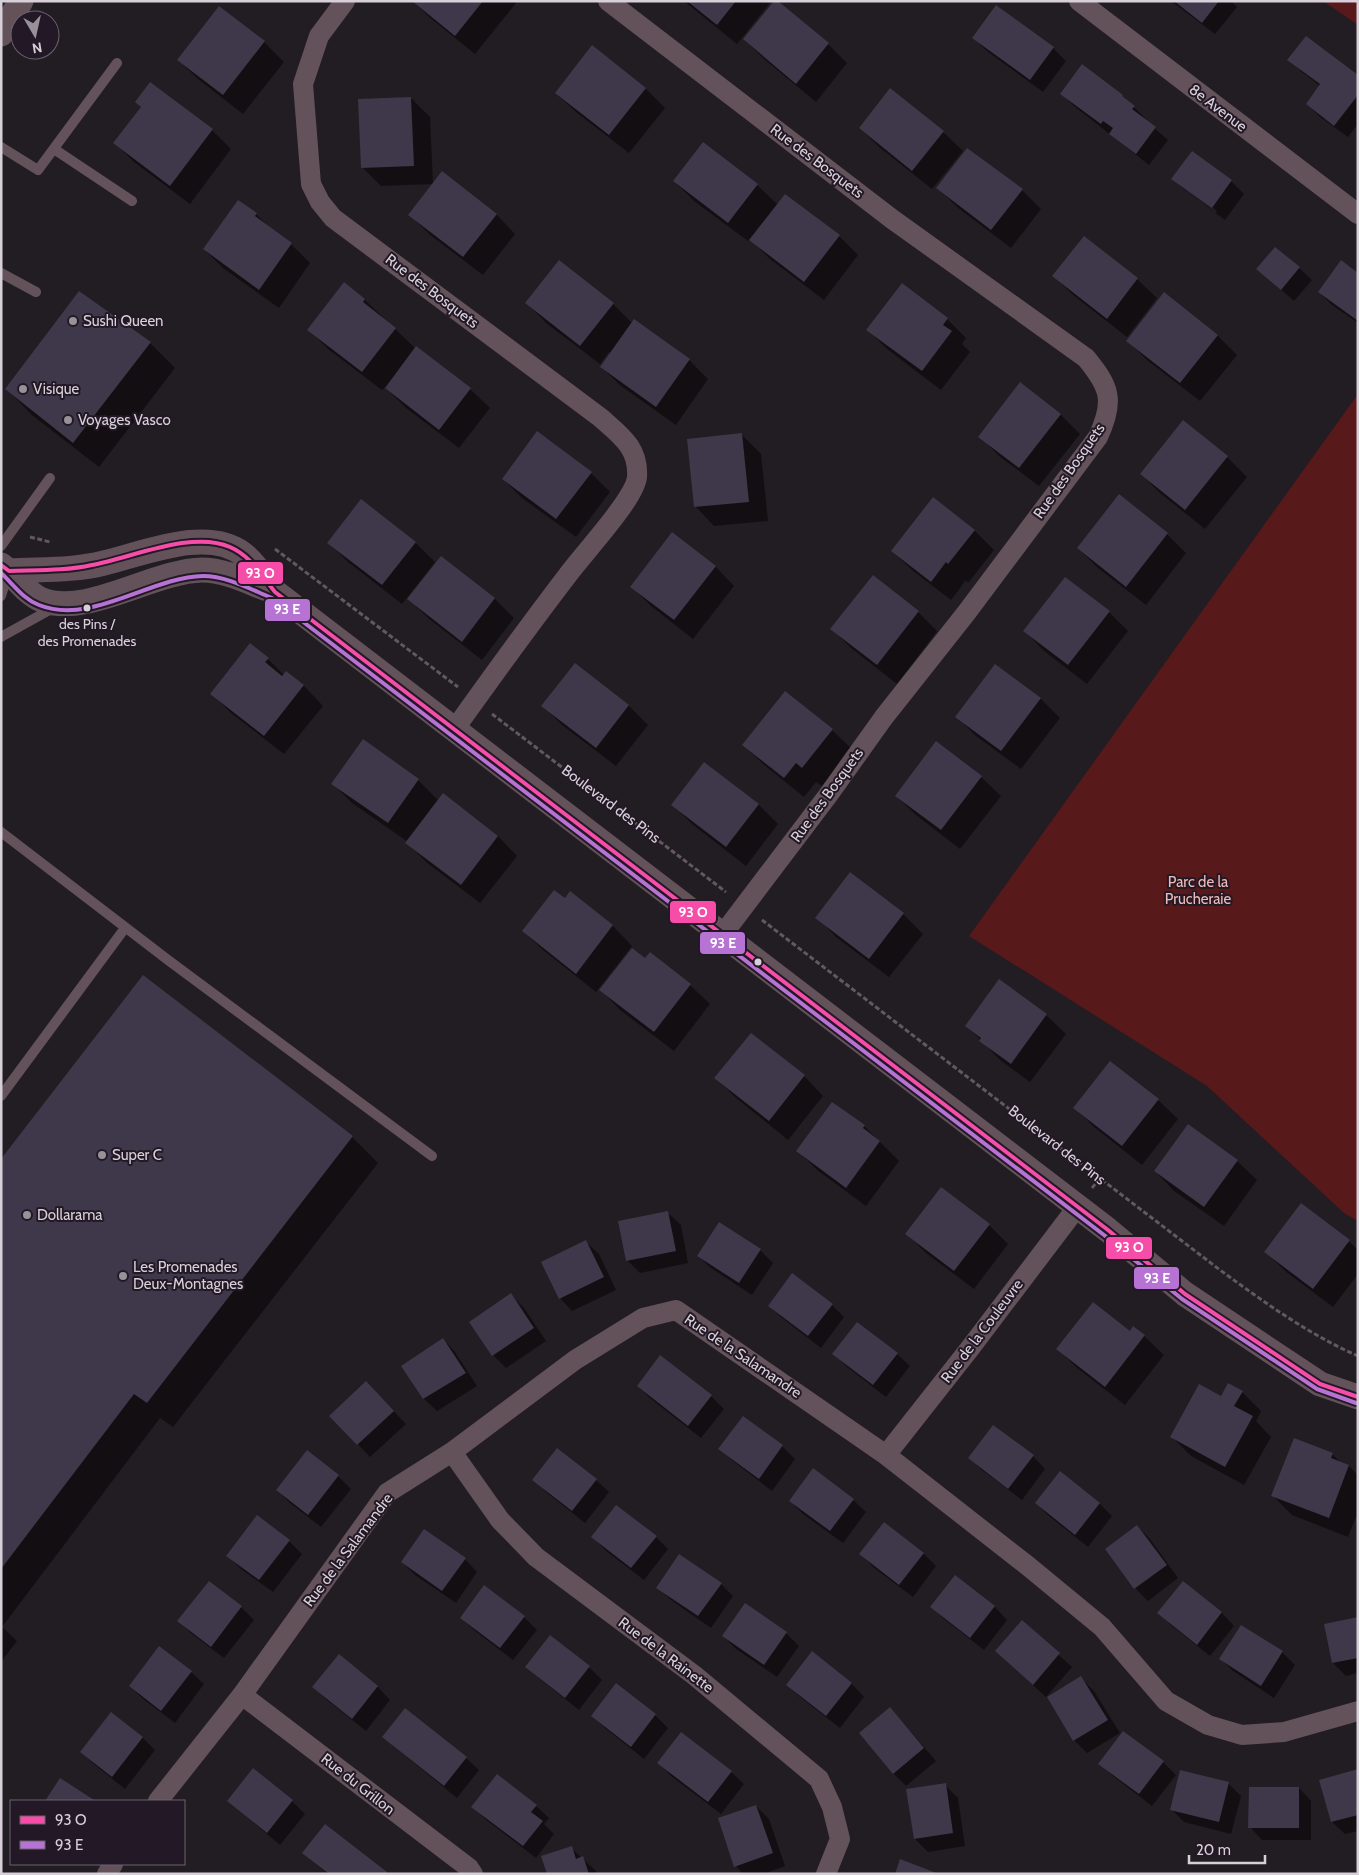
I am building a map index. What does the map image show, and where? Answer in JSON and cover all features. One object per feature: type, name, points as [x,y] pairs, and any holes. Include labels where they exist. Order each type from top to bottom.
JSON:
[{"type":"street","points":[[1,34],[21,1]]},
{"type":"street","name":"Rue des Bosquets","points":[[345,1],[320,36],[303,84],[311,184],[320,202],[333,218],[601,418],[627,441],[636,460],[637,479],[628,498],[568,574],[454,730]]},
{"type":"street","name":"Rue des Bosquets","points":[[608,1],[892,218],[1086,358],[1100,375],[1108,394],[1107,418],[1098,437],[967,612],[884,717],[817,810],[723,934]]},
{"type":"street","name":"8e Avenue","points":[[1078,1],[1358,214]]},
{"type":"street","points":[[5,568],[55,571],[84,568],[177,544],[207,542],[223,545],[243,554],[275,592],[1078,1206],[1185,1294],[1320,1384],[1358,1397]]},
{"type":"street","points":[[5,568],[31,594],[48,602],[61,603],[93,599],[180,573],[201,570],[220,573],[275,592]]},
{"type":"street","name":"Rue de la Couleuvre","points":[[886,1454],[971,1347],[1078,1206]]},
{"type":"street","name":"Rue de la Salamandre","points":[[159,1800],[242,1695],[387,1493],[452,1452],[575,1360],[643,1318],[676,1310],[886,1454],[1028,1566],[1102,1627],[1166,1701],[1208,1725],[1242,1735],[1284,1732],[1358,1711]]},
{"type":"street","name":"Rue de la Rainette","points":[[452,1452],[500,1520],[536,1557],[694,1675],[819,1780],[832,1807],[840,1839],[826,1874]]},
{"type":"street","name":"Rue du Grillon","points":[[242,1695],[469,1868],[473,1874]]},
{"type":"lane","points":[[1,147],[38,170],[117,63]]},
{"type":"lane","points":[[54,149],[132,201]]},
{"type":"lane","points":[[1,273],[36,292]]},
{"type":"lane","points":[[1,546],[50,478]]},
{"type":"lane","points":[[1,596],[5,568]]},
{"type":"lane","points":[[1,637],[61,603]]},
{"type":"lane","points":[[1,832],[125,928],[432,1156]]},
{"type":"lane","points":[[1,1096],[125,928]]},
{"type":"path","name":"Boulevard des Pins","points":[[496,717],[726,892]]},
{"type":"path","name":"Boulevard des Pins","points":[[764,922],[1277,1312],[1339,1348],[1358,1356]]},
{"type":"green space","points":[[1323,1],[1358,1],[1358,25]]},
{"type":"green space","name":"Parc de la Prucheraie","points":[[1358,394],[1358,1221],[1344,1213],[1207,1086],[969,936]]},
{"type":"building","points":[[412,1],[483,1],[455,36]]},
{"type":"building","points":[[687,1],[736,1],[717,25]]},
{"type":"building","points":[[774,1],[778,1],[829,43],[796,84],[743,39]]},
{"type":"building","points":[[1174,1],[1219,1],[1202,23]]},
{"type":"building","points":[[996,5],[1054,47],[1030,80],[972,38]]},
{"type":"building","points":[[219,6],[265,41],[223,95],[177,60]]},
{"type":"building","points":[[1306,36],[1358,75],[1358,95],[1334,126],[1306,104],[1320,84],[1287,60]]},
{"type":"building","points":[[592,45],[646,88],[609,135],[555,93]]},
{"type":"building","points":[[1082,64],[1123,95],[1135,106],[1132,109],[1156,127],[1136,154],[1109,134],[1113,128],[1103,121],[1101,124],[1060,94]]},
{"type":"building","points":[[150,82],[213,129],[170,186],[113,143],[141,107],[135,102]]},
{"type":"building","points":[[890,88],[944,131],[912,171],[859,128]]},
{"type":"building","points":[[411,97],[414,166],[361,168],[358,99]]},
{"type":"building","points":[[703,142],[758,184],[728,223],[673,181]]},
{"type":"building","points":[[967,148],[1023,189],[991,230],[936,188]]},
{"type":"building","points":[[1192,151],[1232,180],[1212,208],[1171,179]]},
{"type":"building","points":[[442,171],[497,214],[463,257],[408,215]]},
{"type":"building","points":[[785,194],[840,235],[804,282],[749,240]]},
{"type":"building","points":[[238,200],[257,213],[255,216],[292,243],[259,290],[203,249]]},
{"type":"building","points":[[1084,236],[1138,278],[1107,319],[1052,276]]},
{"type":"building","points":[[1275,247],[1300,267],[1281,290],[1256,269]]},
{"type":"building","points":[[559,260],[614,303],[580,346],[525,303]]},
{"type":"building","points":[[1341,260],[1358,273],[1358,321],[1318,292]]},
{"type":"building","points":[[344,282],[365,299],[363,302],[396,328],[362,372],[307,330]]},
{"type":"building","points":[[902,283],[948,318],[943,325],[952,331],[922,371],[866,330]]},
{"type":"building","points":[[79,291],[151,342],[73,443],[5,389]]},
{"type":"building","points":[[1164,292],[1218,335],[1180,383],[1126,341]]},
{"type":"building","points":[[634,319],[690,359],[656,407],[600,367]]},
{"type":"building","points":[[416,346],[471,388],[439,430],[385,388]]},
{"type":"building","points":[[1020,382],[1061,414],[1019,468],[978,437]]},
{"type":"building","points":[[1183,420],[1228,456],[1185,510],[1140,474]]},
{"type":"building","points":[[537,431],[592,472],[556,519],[502,479]]},
{"type":"building","points":[[742,433],[749,502],[694,507],[687,439]]},
{"type":"building","points":[[1119,494],[1168,533],[1126,587],[1077,548]]},
{"type":"building","points":[[933,497],[975,530],[931,582],[891,551]]},
{"type":"building","points":[[361,499],[416,542],[382,585],[327,543]]},
{"type":"building","points":[[672,532],[716,566],[674,620],[630,587]]},
{"type":"building","points":[[441,556],[495,598],[462,642],[407,599]]},
{"type":"building","points":[[873,575],[919,611],[877,665],[830,629]]},
{"type":"building","points":[[1065,577],[1110,611],[1068,665],[1023,631]]},
{"type":"building","points":[[250,643],[269,658],[265,662],[282,676],[286,671],[304,685],[264,736],[210,694]]},
{"type":"building","points":[[575,663],[629,705],[596,748],[541,706]]},
{"type":"building","points":[[995,664],[1041,698],[1001,751],[955,717]]},
{"type":"building","points":[[785,691],[833,729],[802,768],[796,763],[784,778],[742,745]]},
{"type":"building","points":[[363,739],[419,779],[388,823],[331,784]]},
{"type":"building","points":[[936,741],[982,776],[941,830],[895,796]]},
{"type":"building","points":[[704,762],[759,804],[726,847],[671,805]]},
{"type":"building","points":[[443,793],[498,836],[461,885],[405,843]]},
{"type":"building","points":[[850,872],[904,913],[869,959],[815,918]]},
{"type":"building","points":[[554,890],[565,898],[570,891],[613,925],[576,974],[522,931]]},
{"type":"building","points":[[632,948],[645,958],[650,952],[691,984],[654,1032],[599,990]]},
{"type":"building","name":"Les Promenades Deux-Montagnes","points":[[143,975],[353,1136],[147,1403],[134,1394],[1,1569],[1,1159]]},
{"type":"building","points":[[999,979],[1047,1014],[1011,1064],[979,1041],[981,1038],[965,1026]]},
{"type":"building","points":[[751,1033],[805,1075],[769,1121],[714,1078]]},
{"type":"building","points":[[1110,1061],[1159,1099],[1122,1146],[1073,1108]]},
{"type":"building","points":[[832,1102],[865,1125],[863,1128],[880,1141],[846,1188],[796,1151]]},
{"type":"building","points":[[1188,1124],[1238,1160],[1204,1207],[1154,1171]]},
{"type":"building","points":[[941,1187],[990,1224],[954,1271],[905,1234]]},
{"type":"building","points":[[1301,1203],[1350,1240],[1313,1289],[1264,1252]]},
{"type":"building","points":[[668,1211],[676,1251],[626,1261],[618,1221]]},
{"type":"building","points":[[719,1222],[761,1249],[739,1283],[697,1256]]},
{"type":"building","points":[[586,1240],[604,1277],[559,1299],[541,1262]]},
{"type":"building","points":[[792,1273],[833,1304],[808,1336],[768,1306]]},
{"type":"building","points":[[511,1293],[534,1328],[492,1356],[469,1322]]},
{"type":"building","points":[[1093,1302],[1130,1331],[1133,1326],[1145,1335],[1105,1387],[1056,1349]]},
{"type":"building","points":[[857,1322],[898,1353],[873,1385],[832,1354]]},
{"type":"building","points":[[443,1338],[466,1373],[423,1399],[401,1366]]},
{"type":"building","points":[[660,1355],[712,1395],[688,1426],[637,1386]]},
{"type":"building","points":[[366,1381],[394,1411],[357,1445],[329,1416]]},
{"type":"building","points":[[1228,1383],[1243,1391],[1234,1406],[1253,1416],[1225,1467],[1170,1437],[1199,1384],[1221,1396]]},
{"type":"building","points":[[743,1416],[783,1445],[759,1479],[718,1449]]},
{"type":"building","points":[[993,1425],[1034,1455],[1008,1489],[968,1458]]},
{"type":"building","points":[[1294,1438],[1333,1453],[1331,1458],[1349,1465],[1329,1518],[1271,1496]]},
{"type":"building","points":[[557,1448],[597,1479],[572,1511],[532,1480]]},
{"type":"building","points":[[307,1450],[339,1475],[308,1515],[276,1490]]},
{"type":"building","points":[[813,1468],[854,1499],[830,1531],[789,1501]]},
{"type":"building","points":[[1060,1471],[1100,1503],[1075,1535],[1035,1503]]},
{"type":"building","points":[[616,1505],[657,1536],[631,1568],[591,1537]]},
{"type":"building","points":[[257,1515],[290,1540],[259,1580],[226,1556]]},
{"type":"building","points":[[884,1522],[924,1553],[899,1585],[859,1554]]},
{"type":"building","points":[[1137,1525],[1167,1565],[1134,1589],[1105,1549]]},
{"type":"building","points":[[424,1529],[466,1558],[442,1591],[401,1562]]},
{"type":"building","points":[[679,1554],[722,1583],[698,1616],[656,1588]]},
{"type":"building","points":[[955,1575],[995,1606],[970,1638],[930,1607]]},
{"type":"building","points":[[209,1581],[242,1606],[211,1647],[177,1621]]},
{"type":"building","points":[[1183,1581],[1222,1612],[1197,1645],[1157,1613]]},
{"type":"building","points":[[484,1585],[525,1616],[500,1648],[460,1618]]},
{"type":"building","points":[[745,1603],[787,1632],[764,1665],[722,1636]]},
{"type":"building","points":[[1358,1617],[1358,1658],[1332,1663],[1324,1624]]},
{"type":"building","points":[[1022,1620],[1060,1653],[1033,1685],[995,1651]]},
{"type":"building","points":[[1241,1625],[1283,1651],[1261,1686],[1219,1659]]},
{"type":"building","points":[[550,1635],[590,1666],[565,1698],[525,1667]]},
{"type":"building","points":[[159,1646],[192,1671],[161,1711],[129,1686]]},
{"type":"building","points":[[812,1651],[852,1683],[826,1716],[786,1685]]},
{"type":"building","points":[[339,1654],[378,1686],[352,1719],[312,1687]]},
{"type":"building","points":[[1081,1676],[1108,1720],[1073,1741],[1047,1697]]},
{"type":"building","points":[[616,1683],[656,1714],[631,1747],[591,1716]]},
{"type":"building","points":[[890,1707],[924,1748],[893,1774],[859,1733]]},
{"type":"building","points":[[405,1708],[467,1757],[444,1786],[382,1737]]},
{"type":"building","points":[[111,1712],[143,1737],[112,1777],[80,1752]]},
{"type":"building","points":[[1123,1731],[1164,1761],[1139,1794],[1098,1764]]},
{"type":"building","points":[[681,1732],[732,1771],[708,1802],[657,1763]]},
{"type":"building","points":[[253,1768],[293,1800],[267,1833],[227,1801]]},
{"type":"building","points":[[1358,1769],[1358,1815],[1331,1822],[1319,1780]]},
{"type":"building","points":[[1180,1770],[1229,1782],[1219,1822],[1170,1810]]},
{"type":"building","points":[[497,1774],[537,1805],[531,1812],[543,1821],[523,1846],[471,1807]]},
{"type":"building","points":[[60,1778],[94,1800],[46,1800]]},
{"type":"building","points":[[946,1783],[953,1833],[914,1839],[906,1789]]},
{"type":"building","points":[[1249,1787],[1299,1787],[1299,1828],[1248,1828]]},
{"type":"building","points":[[756,1805],[773,1853],[734,1867],[718,1818]]},
{"type":"building","points":[[325,1824],[387,1872],[386,1874],[329,1874],[302,1853]]},
{"type":"building","points":[[572,1846],[576,1859],[583,1856],[589,1874],[547,1874],[541,1856]]},
{"type":"building","points":[[900,1859],[939,1874],[895,1874]]},
{"type":"transit line","points":[[1,565],[9,571],[82,567],[108,562],[161,547],[198,542],[215,543],[230,547],[244,555],[275,592],[1108,1230],[1185,1294],[1320,1384],[1358,1397]]},
{"type":"transit line","points":[[1,573],[28,599],[39,605],[59,610],[100,605],[183,578],[203,576],[221,578],[272,598],[1104,1235],[1182,1299],[1317,1389],[1356,1403]]},
{"type":"place","name":"Sushi Queen","points":[[73,321]]},
{"type":"place","name":"Visique","points":[[23,389]]},
{"type":"place","name":"Voyages Vasco","points":[[68,420]]},
{"type":"place","name":"des Pins / des Promenades","points":[[87,608]]},
{"type":"place","name":"Super C","points":[[102,1155]]},
{"type":"place","name":"Dollarama","points":[[27,1215]]},
{"type":"place","name":"Les Promenades Deux-Montagnes","points":[[123,1276]]}]
